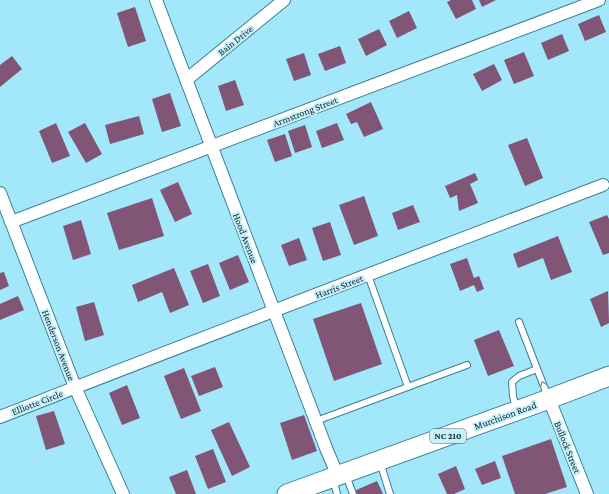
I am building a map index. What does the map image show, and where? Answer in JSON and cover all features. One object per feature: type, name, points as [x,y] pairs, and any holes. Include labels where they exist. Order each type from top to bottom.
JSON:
[{"type":"main road","name":"Murchison Road","points":[[295,493],[339,480],[380,461],[549,400],[609,376]]},
{"type":"street","name":"Hood Avenue","points":[[156,0],[339,480]]},
{"type":"street","name":"Bain Drive","points":[[186,80],[284,0]]},
{"type":"street","name":"Armstrong Street","points":[[11,222],[598,0]]},
{"type":"street","name":"Harris Street","points":[[75,387],[603,185]]},
{"type":"street","name":"Henderson Avenue","points":[[0,193],[75,387],[123,494]]},
{"type":"street","name":"Elliotte Circle","points":[[0,417],[75,387]]},
{"type":"street","name":"Bullock Street","points":[[549,400],[587,494]]},
{"type":"lane","points":[[368,276],[408,387]]},
{"type":"lane","points":[[519,322],[549,400]]},
{"type":"lane","points":[[316,421],[467,365]]},
{"type":"lane","points":[[516,411],[512,382],[519,376],[537,369]]},
{"type":"lane","points":[[380,461],[390,494]]},
{"type":"lane","points":[[339,480],[352,494]]},
{"type":"building","points":[[451,0],[472,0],[476,9],[456,19],[447,2]]},
{"type":"building","points":[[479,0],[496,0],[482,7]]},
{"type":"building","points":[[135,7],[146,41],[128,47],[117,13]]},
{"type":"building","points":[[409,11],[417,28],[397,38],[389,21]]},
{"type":"building","points":[[599,15],[606,32],[585,41],[578,24]]},
{"type":"building","points":[[379,29],[387,45],[366,56],[358,39]]},
{"type":"building","points":[[562,34],[569,51],[548,60],[541,43]]},
{"type":"building","points":[[340,46],[346,63],[325,71],[318,54]]},
{"type":"building","points":[[524,52],[534,76],[514,84],[504,60]]},
{"type":"building","points":[[304,53],[311,75],[294,81],[286,59]]},
{"type":"building","points":[[12,56],[22,69],[0,87],[0,65]]},
{"type":"building","points":[[494,64],[502,80],[482,91],[473,74]]},
{"type":"building","points":[[235,80],[244,105],[226,111],[218,86]]},
{"type":"building","points":[[170,93],[181,126],[162,132],[152,99]]},
{"type":"building","points":[[371,102],[383,129],[364,137],[357,122],[351,124],[346,114]]},
{"type":"building","points":[[139,116],[144,134],[110,144],[105,125]]},
{"type":"building","points":[[56,123],[70,156],[52,163],[39,131]]},
{"type":"building","points":[[85,123],[102,154],[86,163],[68,132]]},
{"type":"building","points":[[337,123],[344,140],[322,148],[316,131]]},
{"type":"building","points":[[305,125],[312,147],[295,153],[288,131]]},
{"type":"building","points":[[285,134],[292,156],[275,162],[267,140]]},
{"type":"building","points":[[527,138],[543,178],[525,186],[508,145]]},
{"type":"building","points":[[475,173],[478,180],[470,184],[478,203],[459,211],[457,195],[450,198],[445,186]]},
{"type":"building","points":[[178,182],[192,214],[175,222],[160,190]]},
{"type":"building","points":[[364,196],[378,236],[354,245],[339,205]]},
{"type":"building","points":[[152,198],[164,236],[119,250],[107,213]]},
{"type":"building","points":[[413,205],[420,222],[398,230],[392,213]]},
{"type":"building","points":[[607,215],[609,219],[609,253],[603,255],[589,222]]},
{"type":"building","points":[[81,220],[91,254],[73,260],[63,226]]},
{"type":"building","points":[[330,222],[341,255],[323,261],[312,228]]},
{"type":"building","points":[[558,236],[572,272],[551,280],[543,258],[518,268],[513,254]]},
{"type":"building","points":[[299,238],[307,260],[289,266],[281,245]]},
{"type":"building","points":[[238,255],[249,282],[230,290],[219,263]]},
{"type":"building","points":[[467,258],[474,278],[479,276],[484,289],[477,292],[474,285],[460,291],[450,264]]},
{"type":"building","points":[[208,264],[220,296],[203,303],[190,271]]},
{"type":"building","points":[[174,268],[189,305],[170,313],[162,292],[138,302],[132,285]]},
{"type":"building","points":[[4,272],[9,286],[0,290],[0,273]]},
{"type":"building","points":[[608,291],[609,323],[601,327],[590,299]]},
{"type":"building","points":[[18,296],[24,310],[0,320],[0,304]]},
{"type":"building","points":[[94,302],[104,335],[85,341],[76,307]]},
{"type":"building","points":[[361,303],[382,364],[334,381],[313,319]]},
{"type":"building","points":[[499,330],[514,366],[488,376],[474,340]]},
{"type":"building","points":[[215,367],[223,387],[199,396],[191,376]]},
{"type":"building","points":[[184,368],[201,411],[181,419],[164,376]]},
{"type":"building","points":[[127,385],[140,418],[122,425],[109,393]]},
{"type":"building","points":[[54,411],[65,444],[46,450],[36,416]]},
{"type":"building","points":[[304,415],[317,451],[292,460],[280,423]]},
{"type":"building","points":[[229,422],[250,467],[232,476],[211,430]]},
{"type":"building","points":[[551,439],[567,487],[545,494],[515,494],[502,456]]},
{"type":"building","points":[[213,449],[226,482],[208,489],[195,456]]},
{"type":"building","points":[[495,461],[501,478],[482,485],[475,469]]},
{"type":"building","points":[[456,466],[465,489],[454,494],[447,494],[438,474]]},
{"type":"building","points":[[187,470],[196,494],[176,494],[169,477]]},
{"type":"building","points":[[377,481],[383,494],[356,494],[354,491]]}]
